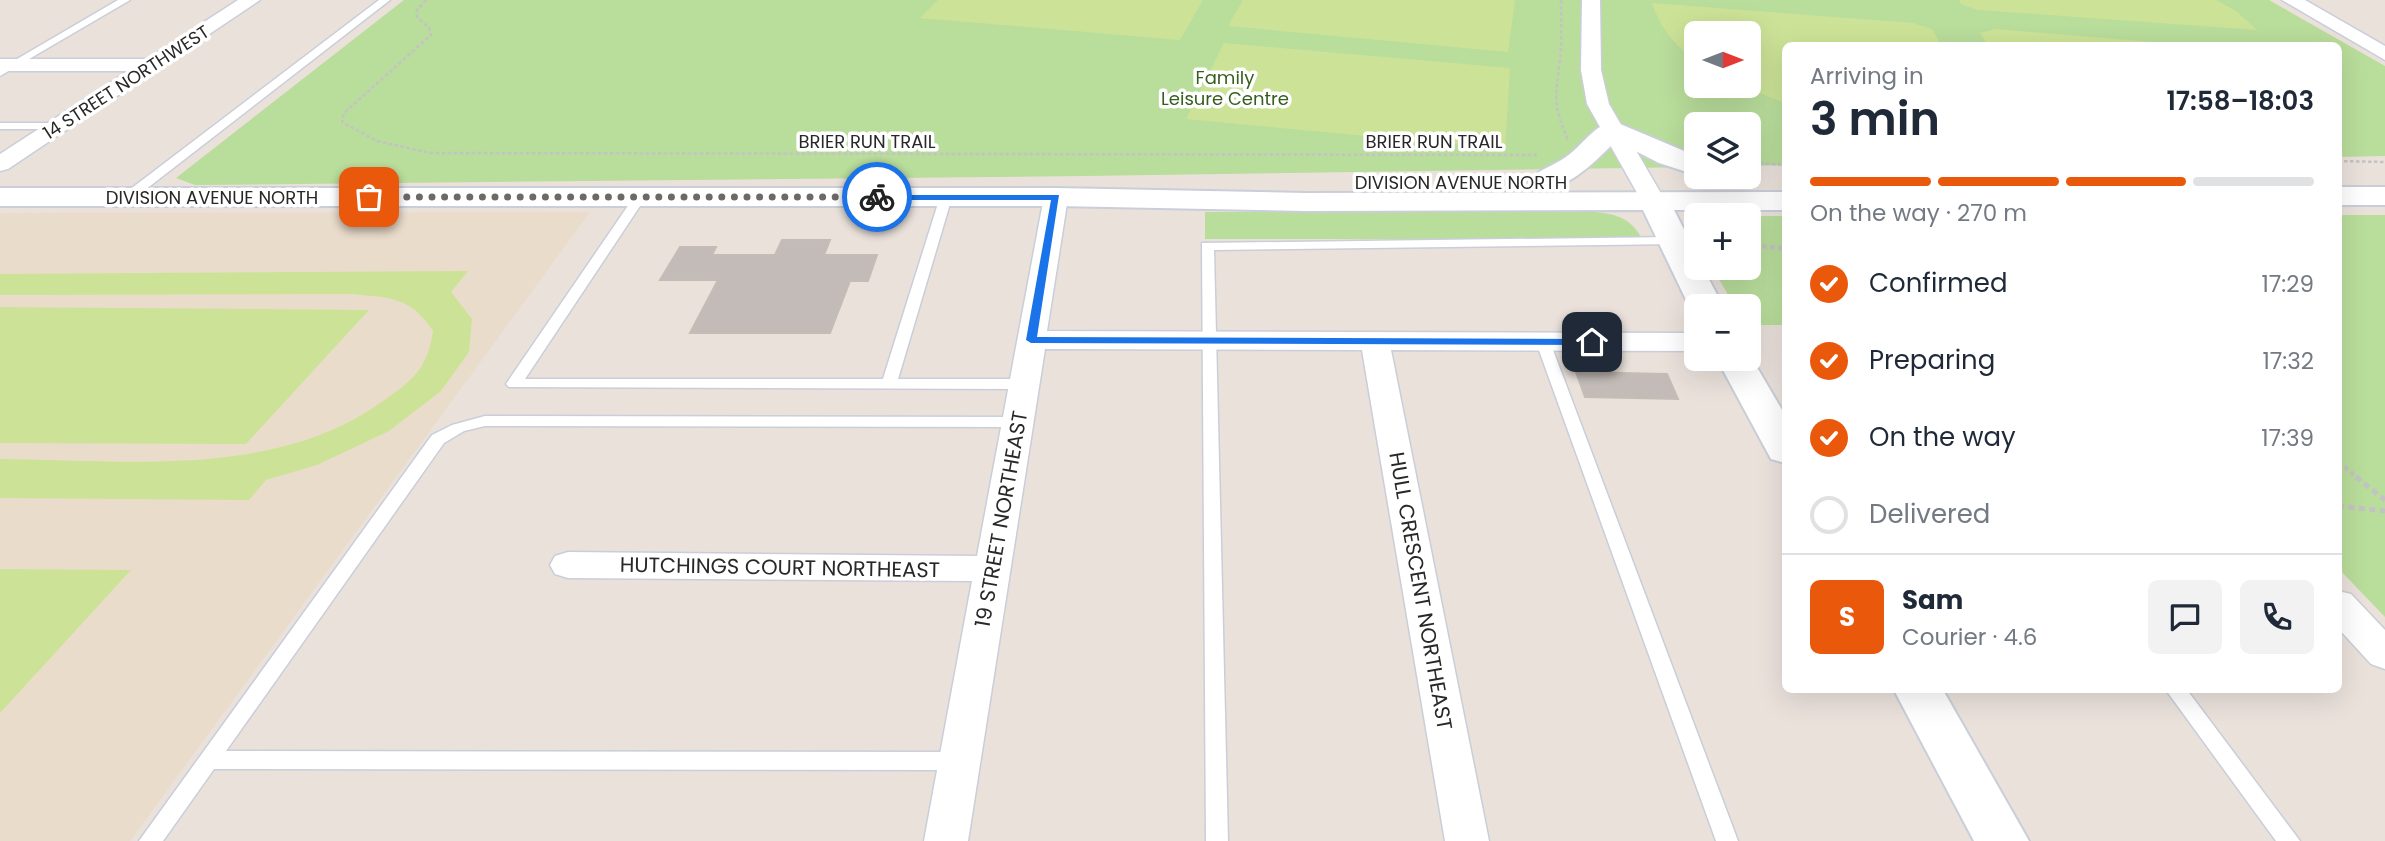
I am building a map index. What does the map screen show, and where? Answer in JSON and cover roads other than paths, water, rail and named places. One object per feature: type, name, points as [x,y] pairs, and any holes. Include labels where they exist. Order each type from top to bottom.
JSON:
[{"type":"main road","points":[[1543,168],[1577,163],[1613,129],[1684,162]]},
{"type":"main road","name":"DIVISION AVENUE NORTH","points":[[1138,197],[1202,189],[1543,168],[1648,192]]},
{"type":"main road","points":[[2342,176],[2385,176]]},
{"type":"main road","name":"DIVISION AVENUE NORTH","points":[[0,197],[1138,197],[1305,202],[1648,192],[1775,181]]},
{"type":"main road","points":[[1648,192],[1700,294]]},
{"type":"main road","points":[[2342,197],[2385,195]]},
{"type":"main road","points":[[1742,371],[1782,445]]},
{"type":"main road","points":[[1920,693],[2002,841]]},
{"type":"street","name":"14 STREET NORTHWEST","points":[[0,164],[251,0]]},
{"type":"street","points":[[1591,0],[1591,70],[1598,104],[1648,192]]},
{"type":"street","points":[[2291,0],[2385,54]]},
{"type":"street","points":[[4,68],[152,65]]},
{"type":"street","name":"19 STREET NORTHEAST","points":[[946,841],[1056,197]]},
{"type":"street","points":[[1031,340],[1684,342]]},
{"type":"street","name":"HULL CRESCENT NORTHEAST","points":[[1375,342],[1466,841]]},
{"type":"street","name":"HUTCHINGS COURT NORTHEAST","points":[[568,565],[992,569]]},
{"type":"street","points":[[2342,608],[2385,654]]},
{"type":"lane","points":[[4,68],[125,0]]},
{"type":"lane","points":[[128,197],[385,0]]},
{"type":"lane","points":[[0,126],[59,126]]},
{"type":"lane","points":[[640,197],[514,384],[1024,384]]},
{"type":"lane","points":[[889,384],[946,197]]},
{"type":"lane","points":[[1217,841],[1207,246],[1674,241]]},
{"type":"lane","points":[[1544,342],[1727,841]]},
{"type":"lane","points":[[150,841],[438,439],[458,428],[485,421],[1018,422]]},
{"type":"lane","points":[[2178,693],[2289,841]]},
{"type":"lane","points":[[208,760],[960,761]]},
{"type":"park label","name":"Family Leisure Centre","points":[[1225,87]]}]
